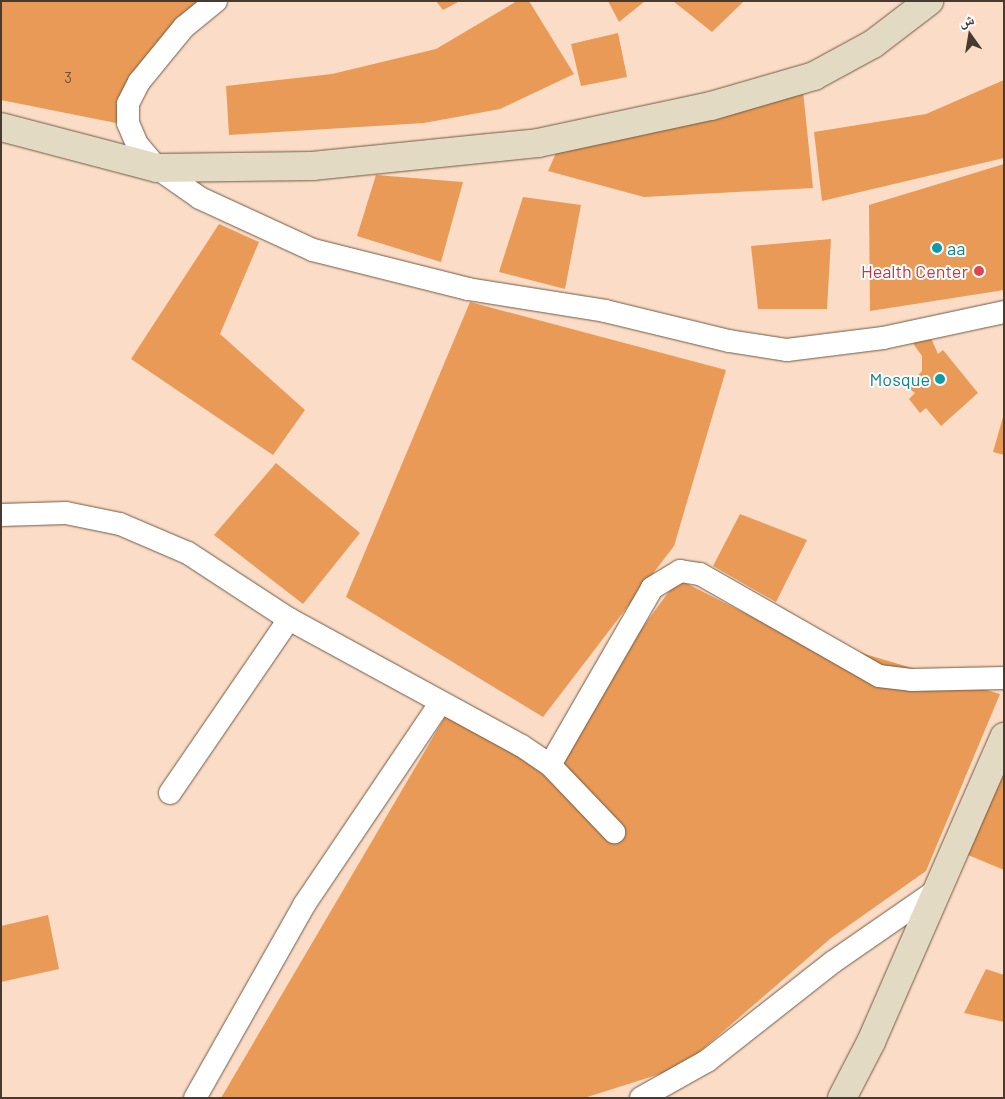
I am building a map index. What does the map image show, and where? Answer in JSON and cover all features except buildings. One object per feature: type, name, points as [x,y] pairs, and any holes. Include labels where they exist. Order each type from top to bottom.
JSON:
[{"type":"street","points":[[216,1],[184,27],[139,82],[128,104],[128,123],[137,144],[157,168],[200,198],[313,250],[468,289],[605,310],[729,341],[818,349],[1004,312]]},
{"type":"street","points":[[1,127],[157,168],[312,166],[427,158],[538,144],[701,108],[814,76],[873,44],[929,1]]},
{"type":"street","points":[[1,516],[66,513],[120,524],[188,553],[289,619],[522,746],[550,765],[614,832]]},
{"type":"street","points":[[550,765],[652,588],[680,570],[700,574],[879,676],[911,680],[1004,678]]},
{"type":"street","points":[[170,793],[289,619]]},
{"type":"street","points":[[195,1098],[304,905],[440,703]]},
{"type":"street","points":[[842,1098],[940,888],[1004,737]]},
{"type":"street","points":[[641,1098],[707,1061],[833,962],[940,888]]},
{"type":"place","name":"aa","points":[[937,248]]},
{"type":"place","name":"Health Center","points":[[979,271]]},
{"type":"place","name":"Mosque","points":[[940,379]]}]
